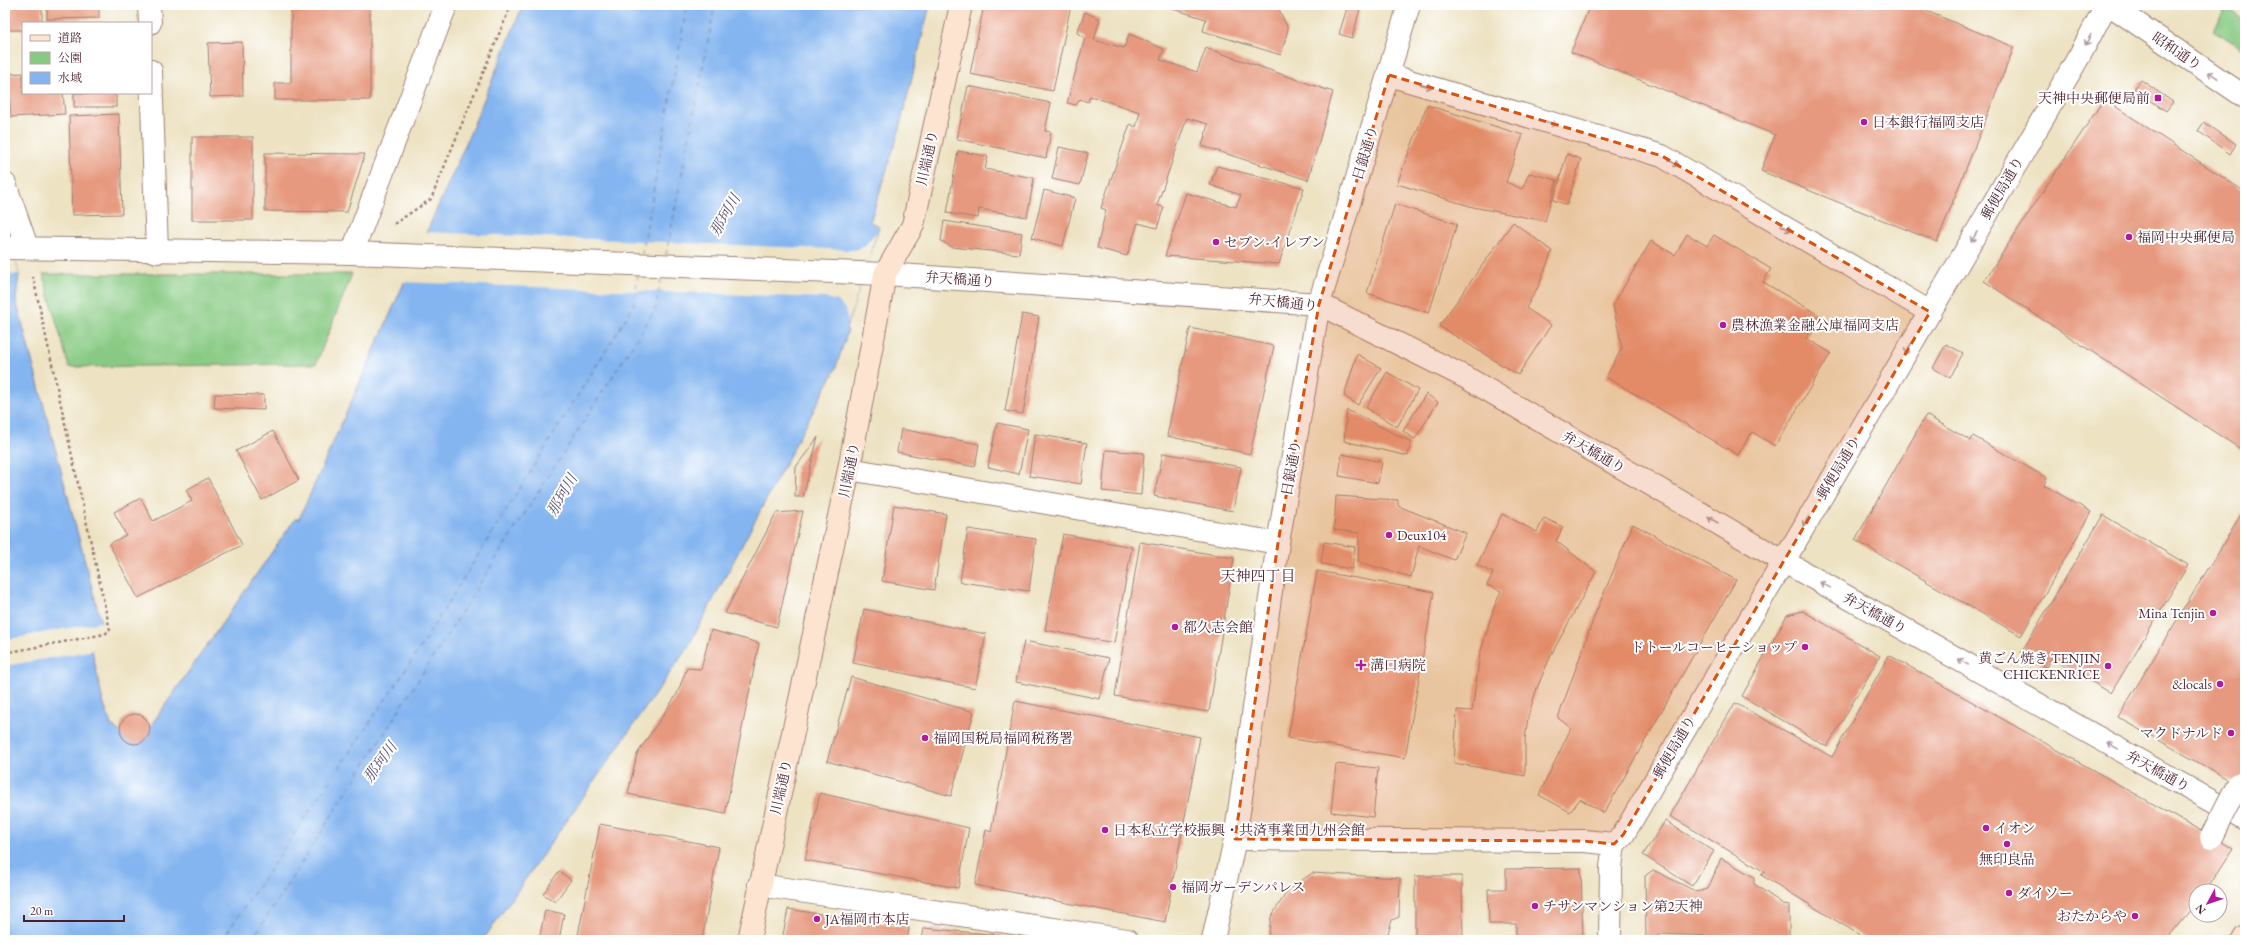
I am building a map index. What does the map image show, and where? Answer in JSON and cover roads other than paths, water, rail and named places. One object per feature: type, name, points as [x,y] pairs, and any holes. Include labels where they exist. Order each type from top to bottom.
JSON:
[{"type":"main road","name":"川端通り","points":[[749,940],[759,885],[849,469],[874,273],[913,225],[961,5]]},
{"type":"street","points":[[149,5],[150,22]]},
{"type":"street","points":[[352,253],[446,5]]},
{"type":"street","name":"日銀通り","points":[[1213,940],[1235,839],[1278,543],[1319,304],[1409,5]]},
{"type":"street","name":"郵便局通り","points":[[1614,844],[1623,835],[1930,312],[2081,53],[2106,5]]},
{"type":"street","name":"昭和通り","points":[[2110,5],[2245,96]]},
{"type":"street","points":[[1388,75],[1662,156],[1930,312]]},
{"type":"street","points":[[152,94],[157,252]]},
{"type":"street","points":[[5,184],[27,247]]},
{"type":"street","name":"弁天橋通り","points":[[5,248],[27,247],[157,252],[352,253],[874,273],[1319,304],[1467,378],[1783,561],[2245,820]]},
{"type":"street","points":[[849,469],[1278,543]]},
{"type":"street","points":[[2210,837],[2238,784]]},
{"type":"street","points":[[1235,839],[1584,841],[1614,844],[1611,866],[1610,940]]},
{"type":"street","points":[[759,885],[1127,940]]},
{"type":"water","name":"那珂川","points":[[523,5],[930,5],[897,138],[870,222],[879,226],[878,230],[846,329],[848,330],[835,370],[688,647],[483,940],[5,940],[5,222],[19,274],[16,300],[101,622],[92,650],[103,702],[111,725],[128,738],[138,737],[147,731],[295,519],[299,519],[464,148]]},
{"type":"place","name":"天神中央郵便局前","points":[[2158,98]]},
{"type":"place","name":"日本銀行福岡支店","points":[[1864,122]]},
{"type":"place","name":"福岡中央郵便局","points":[[2129,237]]},
{"type":"place","name":"セブン-イレブン","points":[[1216,242]]},
{"type":"place","name":"農林漁業金融公庫福岡支店","points":[[1723,325]]},
{"type":"place","name":"Deux104","points":[[1389,535]]},
{"type":"place","name":"Mina Tenjin","points":[[2213,613]]},
{"type":"place","name":"都久志会館","points":[[1175,627]]},
{"type":"place","name":"ドトールコーヒーショップ","points":[[1805,647]]},
{"type":"place","name":"溝口病院","points":[[1361,665]]},
{"type":"place","name":"黄ごん焼き TENJIN CHICKENRICE","points":[[2108,666]]},
{"type":"place","name":"&locals","points":[[2220,684]]},
{"type":"place","name":"マクドナルド","points":[[2231,733]]},
{"type":"place","name":"福岡国税局福岡税務署","points":[[925,738]]},
{"type":"place","name":"イオン","points":[[1986,828]]},
{"type":"place","name":"日本私立学校振興・共済事業団九州会館","points":[[1105,830]]},
{"type":"place","name":"無印良品","points":[[2007,844]]},
{"type":"place","name":"福岡ガーデンパレス","points":[[1173,887]]},
{"type":"place","name":"ダイソー","points":[[2009,893]]},
{"type":"place","name":"チサンマンション第2天神","points":[[1535,906]]},
{"type":"place","name":"おたからや","points":[[2135,916]]},
{"type":"place","name":"JA福岡市本店","points":[[817,919]]},
{"type":"district","name":"天神四丁目","points":[[1258,576]]}]
